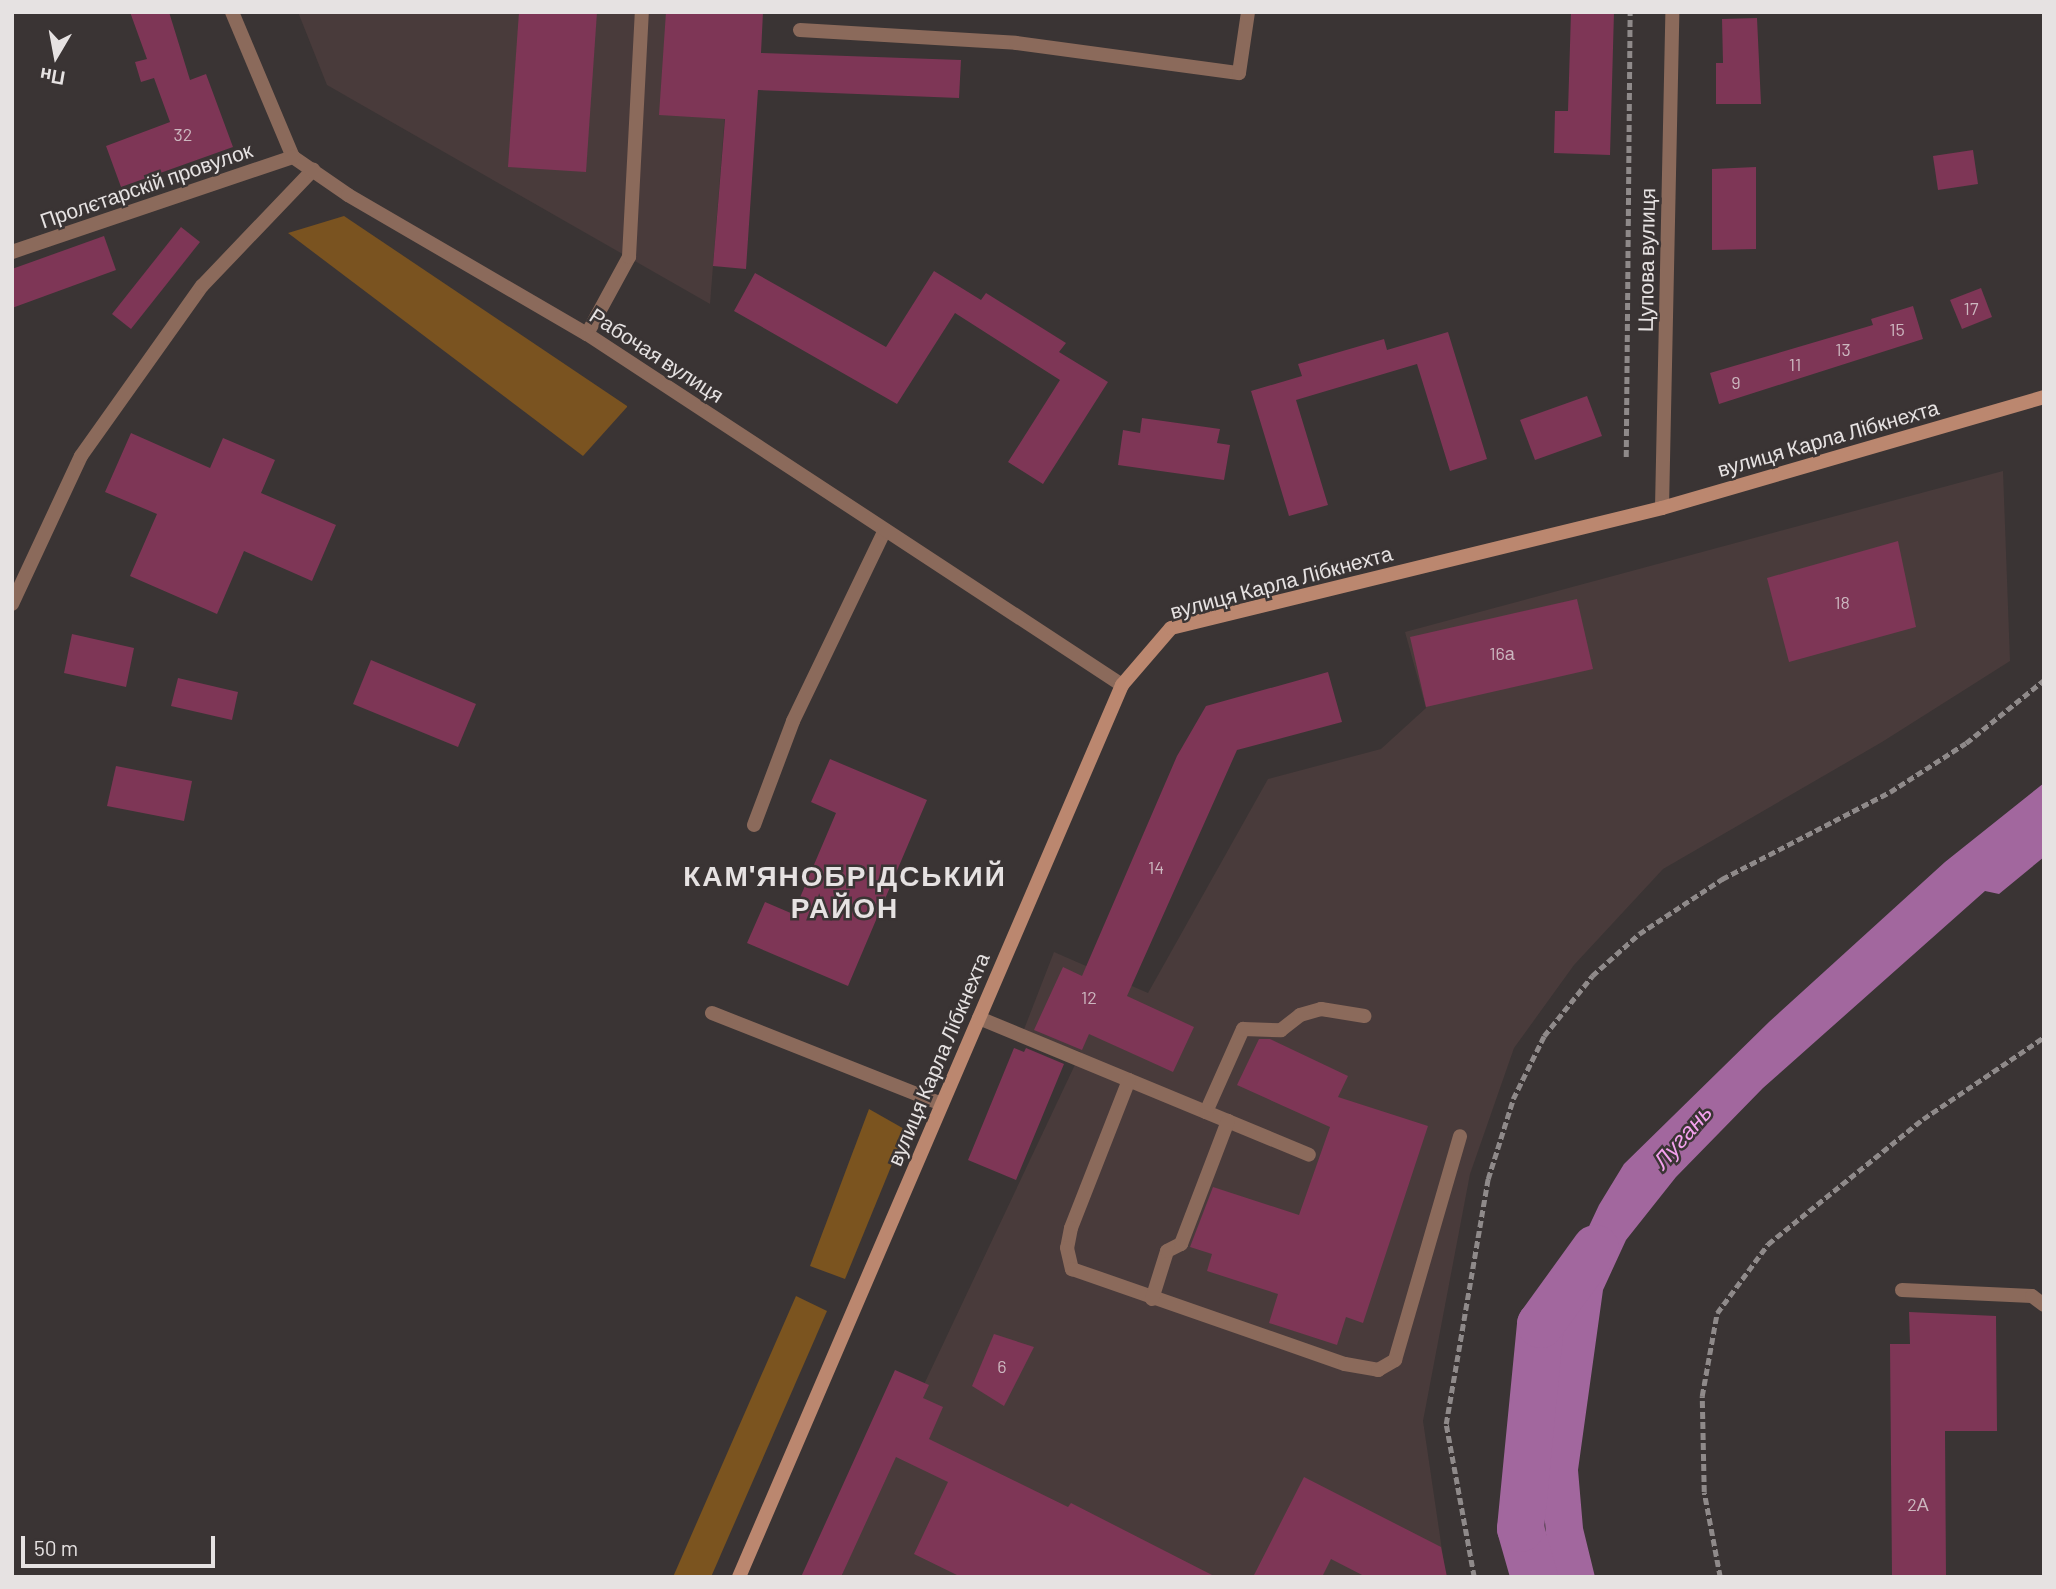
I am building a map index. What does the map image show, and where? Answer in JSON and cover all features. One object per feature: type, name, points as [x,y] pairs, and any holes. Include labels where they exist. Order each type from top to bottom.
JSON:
[{"type":"street","points":[[232,12],[293,157]]},
{"type":"street","points":[[587,334],[629,257],[642,12]]},
{"type":"street","points":[[800,30],[1016,43],[1239,73],[1248,12]]},
{"type":"street","name":"Цупова вулиця","points":[[1662,508],[1672,12]]},
{"type":"street","name":"Рабочая вулиця","points":[[293,157],[587,334],[1122,685]]},
{"type":"street","name":"Пролєтарскій провулок","points":[[12,252],[293,157]]},
{"type":"street","points":[[12,604],[81,456],[202,286],[313,170]]},
{"type":"street","name":"вулиця Карла Лібкнехта","points":[[738,1577],[1122,685],[1171,628],[1662,508],[2044,397]]},
{"type":"street","points":[[754,824],[793,721],[885,530]]},
{"type":"street","points":[[1206,1112],[1243,1029],[1281,1030],[1300,1015],[1321,1009],[1364,1016]]},
{"type":"street","points":[[712,1013],[942,1104]]},
{"type":"street","points":[[979,1018],[1309,1155]]},
{"type":"street","points":[[1129,1080],[1067,1248],[1072,1269],[1345,1364],[1378,1370],[1395,1360],[1460,1136]]},
{"type":"street","points":[[1152,1299],[1167,1251],[1181,1244],[1228,1121]]},
{"type":"street","points":[[1902,1290],[2032,1296],[2044,1305]]},
{"type":"path","points":[[1626,457],[1630,12]]},
{"type":"path","points":[[1474,1577],[1446,1424],[1488,1179],[1513,1099],[1544,1036],[1592,976],[1639,934],[1722,879],[1890,792],[1966,743],[2044,680]]},
{"type":"path","points":[[1720,1577],[1704,1492],[1702,1396],[1717,1313],[1768,1244],[1923,1119],[2044,1037]]},
{"type":"shaded area","points":[[298,12],[733,12],[710,304],[327,85]]},
{"type":"shaded area","points":[[344,216],[627,407],[583,456],[288,233]]},
{"type":"shaded area","points":[[2003,471],[2010,661],[1882,742],[1663,869],[1574,965],[1514,1048],[1470,1174],[1423,1421],[1446,1577],[841,1577],[919,1395],[1081,1052],[1023,1032],[1054,952],[1148,993],[1268,779],[1381,749],[1426,708],[1405,632]]},
{"type":"shaded area","points":[[869,1109],[906,1130],[845,1279],[810,1266]]},
{"type":"shaded area","points":[[796,1296],[827,1311],[711,1577],[673,1577]]},
{"type":"water","points":[[2044,783],[2044,857],[1999,894],[1985,891],[1763,1088],[1676,1177],[1626,1240],[1603,1290],[1578,1470],[1583,1528],[1595,1577],[1550,1577],[1538,1445],[1556,1345],[1554,1314],[1561,1286],[1599,1205],[1624,1164],[1769,1022],[1945,862]]},
{"type":"building","points":[[130,12],[169,12],[190,80],[206,74],[233,147],[121,187],[106,146],[170,122],[154,78],[141,82],[135,62],[147,59]]},
{"type":"building","points":[[519,12],[597,12],[586,172],[508,167]]},
{"type":"building","points":[[666,12],[763,12],[761,53],[961,60],[959,98],[758,90],[746,269],[713,266],[725,119],[659,115]]},
{"type":"building","points":[[1571,12],[1614,12],[1610,155],[1554,153],[1555,111],[1568,111]]},
{"type":"building","points":[[1757,18],[1761,104],[1716,104],[1716,63],[1723,63],[1722,19]]},
{"type":"building","points":[[1973,150],[1978,184],[1938,190],[1933,156]]},
{"type":"building","points":[[1756,167],[1756,249],[1712,250],[1712,169]]},
{"type":"building","points":[[181,227],[200,242],[131,329],[112,314]]},
{"type":"building","points":[[104,236],[116,270],[12,308],[12,269]]},
{"type":"building","points":[[934,271],[981,300],[986,293],[1066,343],[1059,352],[1108,382],[1043,484],[1008,462],[1060,380],[955,313],[897,404],[734,311],[755,273],[886,347]]},
{"type":"building","points":[[1981,288],[1992,317],[1962,329],[1950,300]]},
{"type":"building","points":[[1913,306],[1923,339],[1719,404],[1710,373],[1873,325],[1871,319]]},
{"type":"building","points":[[1448,332],[1487,459],[1450,471],[1417,364],[1296,400],[1328,505],[1289,516],[1251,391],[1302,376],[1298,364],[1384,339],[1387,350]]},
{"type":"building","points":[[1587,396],[1602,436],[1535,460],[1520,420]]},
{"type":"building","points":[[1142,418],[1220,429],[1217,443],[1230,445],[1224,480],[1118,465],[1123,430],[1140,433]]},
{"type":"building","points":[[131,433],[210,468],[223,438],[275,460],[261,493],[336,525],[312,581],[244,551],[217,614],[130,576],[157,514],[105,492]]},
{"type":"building","points":[[1898,541],[1916,627],[1789,662],[1767,578]]},
{"type":"building","points":[[1577,599],[1593,669],[1426,707],[1410,637]]},
{"type":"building","points":[[72,634],[134,648],[126,687],[64,673]]},
{"type":"building","points":[[371,660],[476,704],[458,747],[353,704]]},
{"type":"building","points":[[1328,672],[1342,722],[1237,750],[1127,996],[1194,1027],[1173,1072],[1089,1034],[1082,1050],[1034,1030],[1063,967],[1082,976],[1177,756],[1206,706]]},
{"type":"building","points":[[178,678],[238,692],[232,720],[171,706]]},
{"type":"building","points":[[830,759],[927,800],[848,986],[747,943],[765,902],[793,914],[836,813],[811,802]]},
{"type":"building","points":[[116,766],[192,781],[184,821],[107,806]]},
{"type":"building","points":[[1259,1039],[1270,1039],[1348,1076],[1338,1097],[1428,1126],[1363,1323],[1346,1317],[1337,1345],[1269,1323],[1278,1294],[1207,1271],[1212,1254],[1190,1247],[1213,1187],[1299,1215],[1330,1127],[1237,1085]]},
{"type":"building","points":[[1014,1048],[1024,1052],[1026,1048],[1064,1064],[1016,1180],[968,1160]]},
{"type":"building","points":[[1909,1312],[1996,1316],[1997,1431],[1945,1431],[1946,1577],[1892,1577],[1890,1344],[1910,1344]]},
{"type":"building","points":[[994,1334],[1034,1347],[1004,1406],[972,1386]]},
{"type":"building","points":[[895,1370],[929,1385],[923,1398],[943,1407],[929,1439],[1068,1507],[1071,1503],[1216,1577],[961,1577],[914,1554],[948,1482],[896,1457],[841,1577],[801,1577]]},
{"type":"building","points":[[1304,1477],[1441,1547],[1447,1577],[1366,1577],[1331,1559],[1322,1577],[1253,1577]]},
{"type":"waterway","name":"Лугань","points":[[1534,1577],[1520,1528],[1540,1324],[1595,1248]]},
{"type":"district","name":"КАМ'ЯНОБРІДСЬКИЙ РАЙОН","points":[[845,891]]}]
